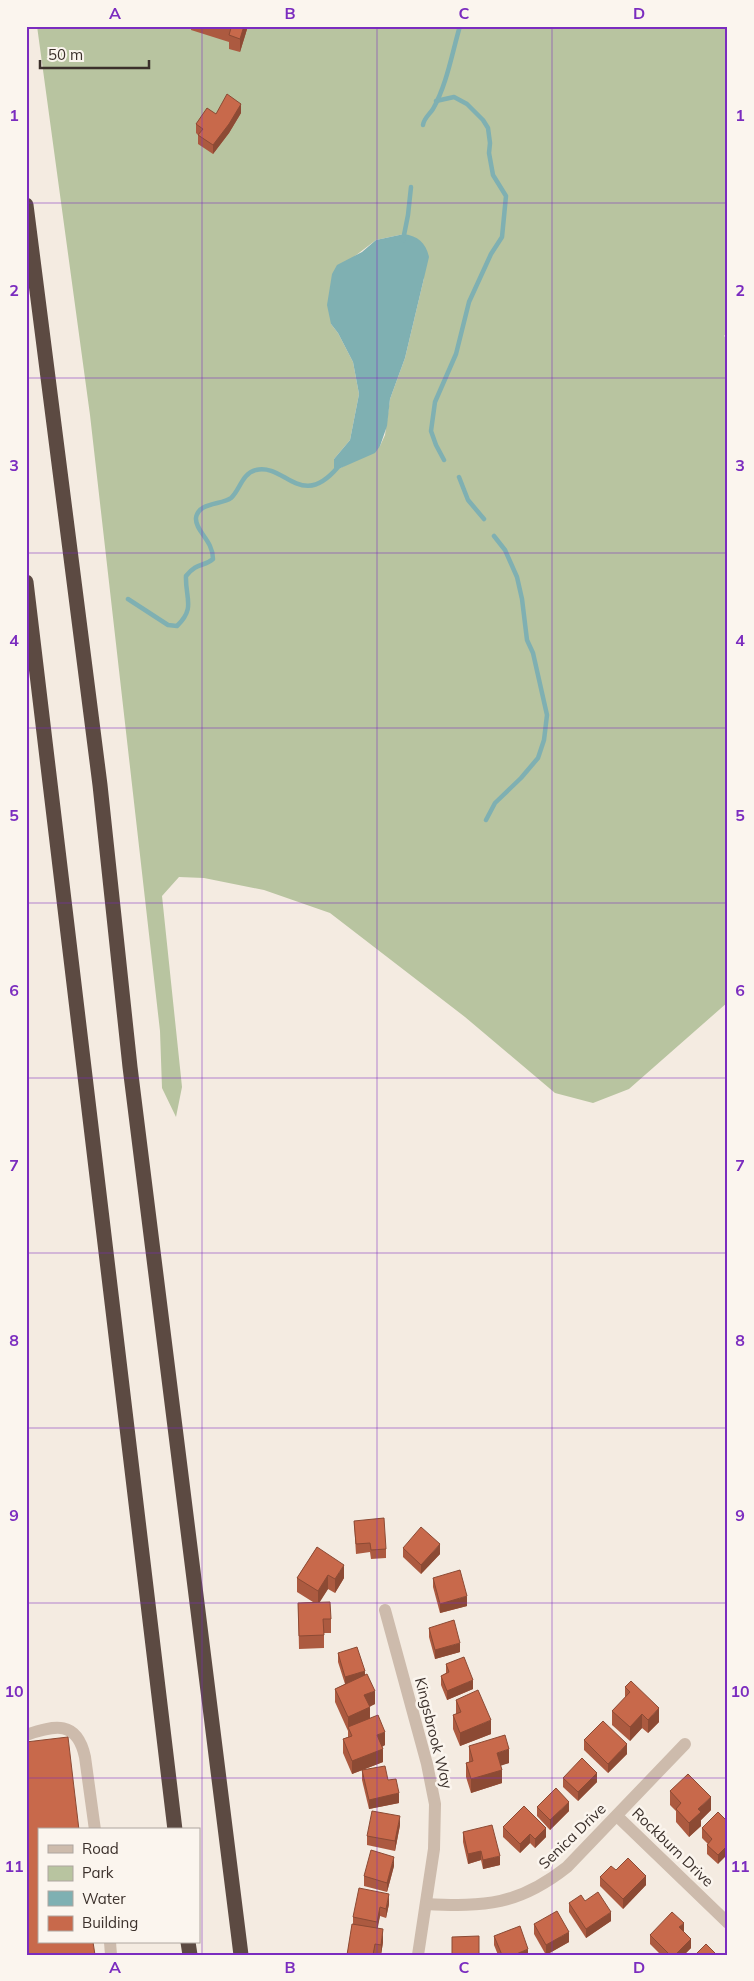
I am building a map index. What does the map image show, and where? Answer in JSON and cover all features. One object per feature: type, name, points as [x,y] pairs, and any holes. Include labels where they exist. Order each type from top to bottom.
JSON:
[{"type":"highway","points":[[26,206],[100,785],[130,1067],[242,1955]]},
{"type":"highway","points":[[26,582],[175,1828]]},
{"type":"street","name":"Kingsbrook Way","points":[[385,1610],[433,1786],[436,1824],[418,1955]]},
{"type":"street","points":[[26,1735],[45,1728],[62,1726],[75,1734],[83,1745],[95,1828]]},
{"type":"street","name":"Senica Drive","points":[[426,1904],[462,1906],[495,1903],[534,1890],[567,1867],[686,1744]]},
{"type":"street","name":"Rockburn Drive","points":[[617,1816],[728,1923]]},
{"type":"green space","points":[[37,26],[728,26],[728,332],[724,336],[728,339],[728,1002],[629,1089],[593,1103],[555,1093],[465,1017],[330,913],[264,890],[204,878],[179,877],[162,896],[182,1087],[176,1117],[162,1088],[160,1031],[90,415]],"holes":[[[404,234],[424,278],[405,358],[390,399],[385,435],[380,446],[335,471],[334,459],[350,440],[359,394],[353,362],[338,333],[331,324],[351,259],[376,240]]]},
{"type":"water","points":[[404,234],[413,236],[421,241],[429,257],[405,358],[390,399],[387,426],[380,446],[375,453],[334,471],[334,459],[350,440],[359,394],[353,362],[338,333],[331,324],[327,305],[332,274],[337,265],[362,252],[376,240]]},
{"type":"building","points":[[224,26],[244,26],[240,39],[229,35],[231,28]]},
{"type":"building","points":[[227,94],[241,104],[213,145],[198,135],[203,129],[196,124],[207,108],[216,114]]},
{"type":"building","points":[[384,1518],[386,1549],[371,1550],[370,1543],[356,1544],[354,1521]]},
{"type":"building","points":[[421,1527],[440,1544],[421,1565],[403,1548]]},
{"type":"building","points":[[317,1547],[344,1565],[335,1579],[328,1575],[318,1591],[297,1578]]},
{"type":"building","points":[[460,1570],[467,1596],[440,1604],[433,1578]]},
{"type":"building","points":[[330,1602],[331,1619],[323,1619],[324,1635],[299,1636],[298,1603]]},
{"type":"building","points":[[454,1620],[460,1643],[435,1650],[429,1628]]},
{"type":"building","points":[[357,1647],[365,1671],[345,1677],[338,1653]]},
{"type":"building","points":[[464,1657],[473,1680],[447,1691],[441,1676],[449,1672],[446,1664]]},
{"type":"building","points":[[367,1674],[375,1691],[364,1695],[370,1707],[348,1717],[335,1689]]},
{"type":"building","points":[[631,1681],[659,1708],[648,1720],[642,1714],[630,1727],[612,1711],[630,1692],[625,1687]]},
{"type":"building","points":[[478,1690],[491,1720],[460,1733],[453,1715],[461,1712],[456,1700]]},
{"type":"building","points":[[378,1715],[385,1732],[377,1735],[383,1749],[352,1761],[343,1739],[352,1736],[348,1727]]},
{"type":"building","points":[[603,1721],[627,1744],[608,1764],[584,1740]]},
{"type":"building","points":[[505,1735],[509,1749],[497,1753],[502,1770],[471,1779],[466,1763],[473,1761],[469,1746]]},
{"type":"building","points":[[68,1737],[79,1828],[38,1828],[38,1944],[93,1944],[95,1955],[26,1955],[26,1742]]},
{"type":"building","points":[[582,1758],[597,1773],[578,1792],[563,1778]]},
{"type":"building","points":[[385,1766],[388,1780],[396,1779],[399,1793],[369,1800],[362,1770]]},
{"type":"building","points":[[688,1774],[711,1797],[698,1809],[701,1812],[689,1823],[676,1809],[681,1803],[670,1791]]},
{"type":"building","points":[[556,1788],[569,1802],[550,1820],[537,1807]]},
{"type":"building","points":[[524,1806],[546,1828],[535,1839],[530,1834],[520,1844],[503,1827]]},
{"type":"building","points":[[372,1811],[400,1816],[395,1841],[367,1836]]},
{"type":"building","points":[[718,1812],[728,1822],[728,1845],[718,1855],[707,1845],[712,1839],[702,1828]]},
{"type":"building","points":[[492,1825],[500,1856],[483,1860],[481,1851],[468,1854],[463,1832]]},
{"type":"building","points":[[371,1850],[394,1857],[387,1883],[364,1876]]},
{"type":"building","points":[[628,1858],[646,1876],[623,1899],[600,1877],[611,1866],[616,1870]]},
{"type":"building","points":[[359,1888],[389,1894],[386,1909],[380,1907],[377,1922],[353,1917]]},
{"type":"building","points":[[598,1892],[611,1912],[586,1929],[569,1903],[581,1895],[585,1901]]},
{"type":"building","points":[[557,1911],[569,1932],[546,1945],[534,1924]]},
{"type":"building","points":[[672,1912],[684,1923],[679,1927],[691,1939],[675,1955],[670,1955],[650,1935]]},
{"type":"building","points":[[352,1924],[383,1929],[381,1945],[375,1944],[373,1955],[347,1955]]},
{"type":"building","points":[[520,1926],[528,1949],[514,1955],[502,1955],[494,1936]]},
{"type":"building","points":[[479,1936],[479,1955],[452,1955],[452,1937]]},
{"type":"building","points":[[706,1944],[716,1955],[695,1955]]},
{"type":"waterway","points":[[423,125],[442,89],[460,26]]},
{"type":"waterway","points":[[436,101],[454,97],[467,104],[483,120],[488,128],[489,153],[493,175],[506,196],[502,237],[491,254],[469,302],[456,354],[435,402],[431,431],[444,460]]},
{"type":"waterway","points":[[403,240],[411,187]]},
{"type":"waterway","points":[[128,599],[168,625],[177,626],[183,620],[188,608],[186,576],[197,567],[213,559],[210,546],[196,523],[196,518],[201,509],[231,498],[244,478],[256,470],[276,473],[303,485],[314,485],[325,479],[338,467]]},
{"type":"waterway","points":[[459,477],[468,500],[484,519]]},
{"type":"waterway","points":[[486,820],[495,803],[521,778],[538,758],[544,740],[547,715],[533,653],[527,640],[517,577],[505,550],[494,536]]}]
